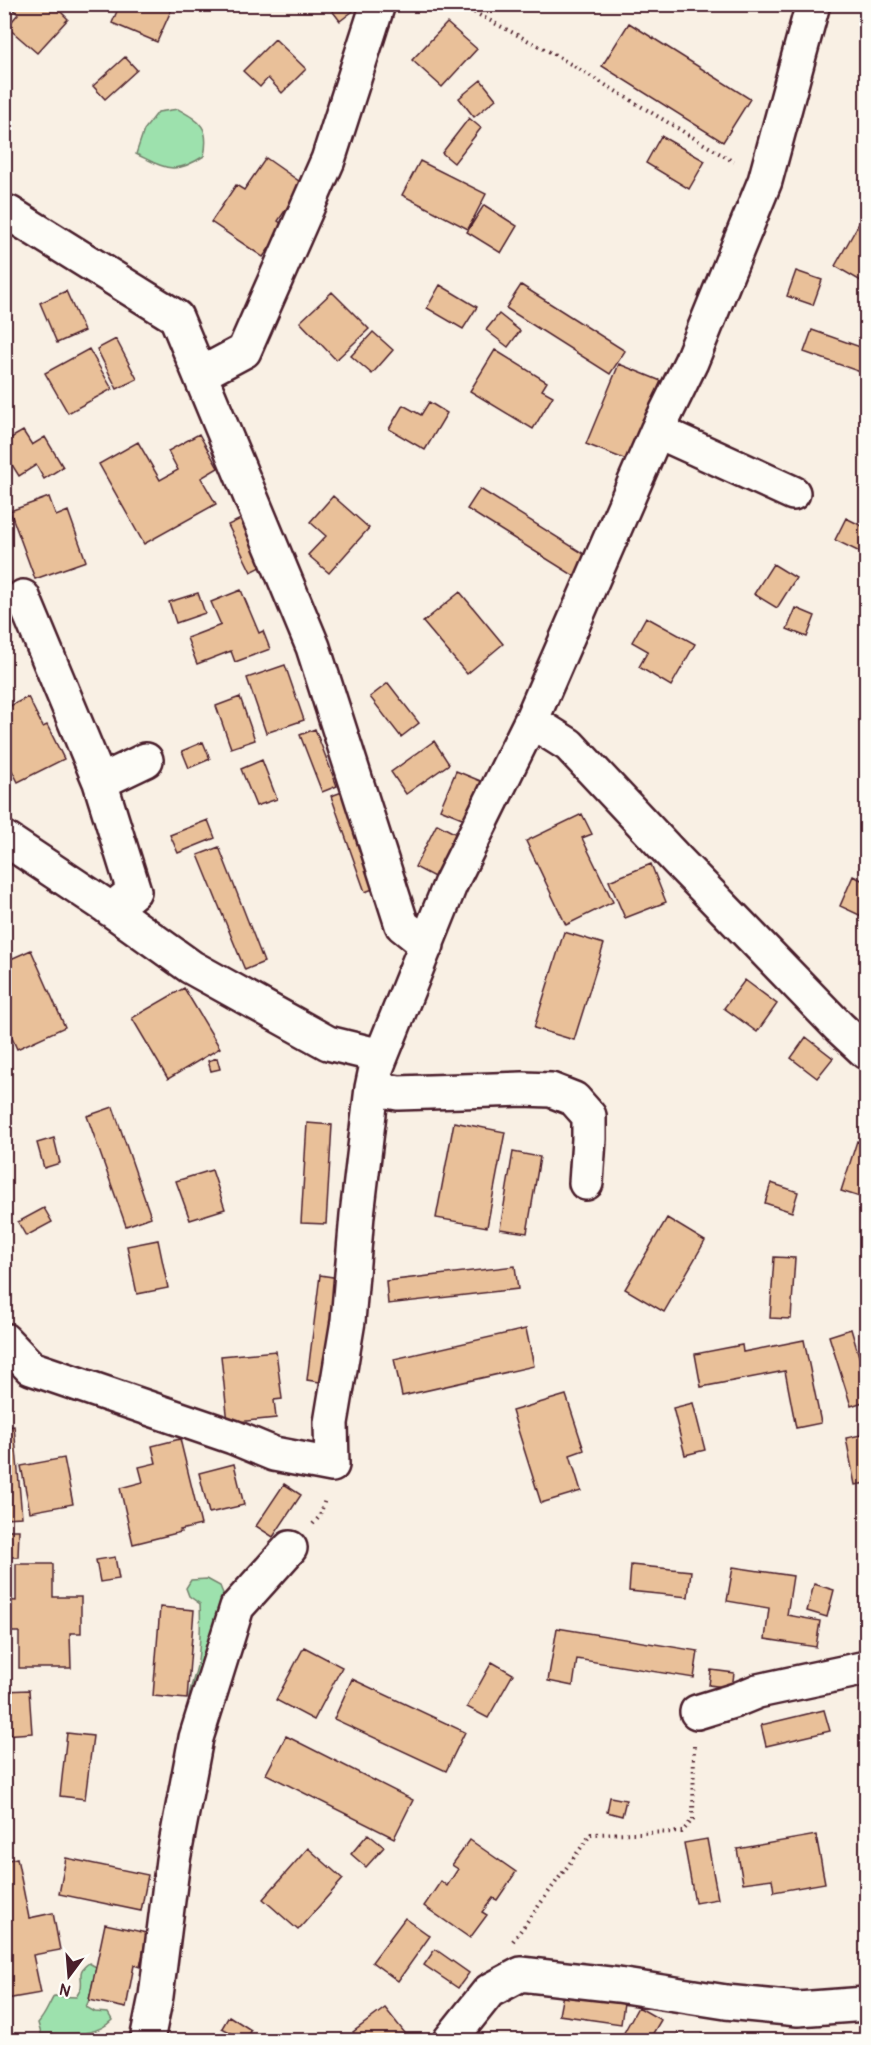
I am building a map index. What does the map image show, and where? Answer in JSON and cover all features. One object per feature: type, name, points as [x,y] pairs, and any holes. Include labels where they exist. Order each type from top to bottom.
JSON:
[{"type":"street","points":[[201,374],[244,351],[328,160],[378,4]]},
{"type":"street","points":[[4,1340],[31,1368],[232,1437],[274,1454],[332,1465],[331,1423],[348,1321],[357,1215],[372,1088],[381,1056],[450,885],[531,721],[657,432],[691,362],[765,181],[813,4]]},
{"type":"street","points":[[9,213],[176,317],[313,647],[402,925],[427,945]]},
{"type":"street","points":[[657,432],[793,493]]},
{"type":"street","points":[[23,597],[100,782],[134,891],[111,910]]},
{"type":"street","points":[[531,721],[569,745],[677,861],[839,1027],[867,1052]]},
{"type":"street","points":[[100,782],[146,760]]},
{"type":"street","points":[[4,838],[111,910],[190,968],[328,1043],[381,1056]]},
{"type":"street","points":[[372,1088],[398,1093],[551,1090],[573,1099],[589,1116],[586,1183]]},
{"type":"street","points":[[147,2040],[156,1996],[173,1860],[196,1738],[237,1607],[290,1548]]},
{"type":"street","points":[[702,1710],[758,1691],[867,1668]]},
{"type":"street","points":[[450,2040],[489,1991],[521,1974],[618,1985],[726,2002],[798,2009],[867,2004]]},
{"type":"path","points":[[458,4],[571,64],[765,181]]},
{"type":"path","points":[[290,1548],[320,1516],[332,1465]]},
{"type":"path","points":[[495,1988],[497,1963],[591,1833],[682,1832],[693,1819],[695,1736],[705,1720],[702,1710]]},
{"type":"green space","points":[[178,109],[202,127],[206,138],[204,156],[185,166],[170,168],[136,154],[144,130],[158,112]]},
{"type":"green space","points":[[207,1579],[220,1586],[224,1596],[190,1712],[190,1694],[198,1661],[200,1604],[189,1596],[186,1588],[191,1580]]},
{"type":"green space","points":[[89,1963],[96,1967],[86,2007],[95,2012],[108,2013],[112,2020],[97,2030],[88,2032],[41,2034],[38,2023],[54,1996],[76,1997],[81,1987],[81,1972]]},
{"type":"building","points":[[11,4],[53,4],[68,19],[37,53],[7,27],[18,14],[9,6]]},
{"type":"building","points":[[120,4],[174,4],[157,42],[112,23]]},
{"type":"building","points":[[327,4],[361,4],[361,5],[340,21]]},
{"type":"building","points":[[447,23],[477,49],[442,87],[412,60]]},
{"type":"building","points":[[629,23],[750,99],[723,142],[602,66]]},
{"type":"building","points":[[275,39],[306,69],[282,93],[268,78],[260,87],[243,71]]},
{"type":"building","points":[[125,57],[137,70],[105,99],[93,86]]},
{"type":"building","points":[[481,80],[496,99],[474,117],[459,98]]},
{"type":"building","points":[[469,118],[481,128],[454,163],[442,153]]},
{"type":"building","points":[[661,136],[705,161],[689,189],[646,163]]},
{"type":"building","points":[[266,158],[303,184],[278,221],[285,226],[263,257],[211,222],[236,185],[244,190]]},
{"type":"building","points":[[420,161],[486,194],[468,229],[402,195]]},
{"type":"building","points":[[484,205],[517,226],[501,253],[467,232]]},
{"type":"building","points":[[866,211],[866,284],[835,266]]},
{"type":"building","points":[[796,271],[822,280],[813,305],[787,296]]},
{"type":"building","points":[[440,285],[477,307],[463,329],[427,308]]},
{"type":"building","points":[[521,285],[625,351],[610,374],[506,308]]},
{"type":"building","points":[[66,291],[84,331],[57,343],[40,303]]},
{"type":"building","points":[[332,292],[369,329],[336,360],[300,322]]},
{"type":"building","points":[[499,314],[520,331],[508,347],[486,330]]},
{"type":"building","points":[[812,330],[866,349],[866,374],[804,352]]},
{"type":"building","points":[[373,332],[393,350],[372,374],[351,356]]},
{"type":"building","points":[[116,339],[137,379],[117,389],[97,349]]},
{"type":"building","points":[[89,349],[112,389],[68,413],[45,373]]},
{"type":"building","points":[[495,350],[547,382],[542,390],[553,396],[533,429],[470,391]]},
{"type":"building","points":[[619,364],[661,381],[629,461],[586,444]]},
{"type":"building","points":[[429,402],[447,413],[425,450],[389,429],[403,405],[421,415]]},
{"type":"building","points":[[23,431],[32,445],[45,437],[63,467],[44,479],[36,465],[19,476],[4,452],[4,442]]},
{"type":"building","points":[[199,434],[218,468],[201,478],[216,504],[144,544],[99,464],[138,442],[160,480],[178,470],[168,451]]},
{"type":"building","points":[[480,489],[592,559],[579,579],[467,509]]},
{"type":"building","points":[[333,496],[369,528],[329,573],[308,555],[326,536],[310,522]]},
{"type":"building","points":[[49,497],[56,516],[68,511],[86,561],[35,579],[10,511]]},
{"type":"building","points":[[251,514],[273,561],[251,572],[228,525]]},
{"type":"building","points":[[846,518],[866,528],[866,555],[835,540]]},
{"type":"building","points":[[773,564],[796,578],[777,608],[754,594]]},
{"type":"building","points":[[241,590],[259,633],[263,631],[270,649],[235,662],[231,651],[197,664],[187,638],[221,625],[211,602]]},
{"type":"building","points":[[460,592],[503,644],[467,674],[423,622]]},
{"type":"building","points":[[198,593],[205,613],[176,623],[169,602]]},
{"type":"building","points":[[796,608],[815,616],[807,637],[787,629]]},
{"type":"building","points":[[646,617],[695,644],[671,686],[639,667],[648,651],[632,642]]},
{"type":"building","points":[[285,665],[304,720],[266,733],[247,678]]},
{"type":"building","points":[[388,683],[419,723],[401,737],[370,697]]},
{"type":"building","points":[[28,697],[43,727],[47,725],[64,759],[18,782],[4,755],[4,709]]},
{"type":"building","points":[[240,697],[255,740],[231,748],[216,706]]},
{"type":"building","points":[[315,729],[337,786],[322,792],[300,735]]},
{"type":"building","points":[[434,741],[449,764],[406,794],[391,772]]},
{"type":"building","points":[[203,742],[210,759],[189,768],[182,751]]},
{"type":"building","points":[[262,760],[277,799],[256,806],[241,769]]},
{"type":"building","points":[[456,771],[483,782],[467,820],[440,809]]},
{"type":"building","points":[[345,791],[378,887],[365,892],[331,796]]},
{"type":"building","points":[[582,814],[592,834],[582,838],[613,902],[566,925],[526,841]]},
{"type":"building","points":[[208,820],[215,838],[178,853],[170,835]]},
{"type":"building","points":[[437,824],[464,838],[442,881],[415,867]]},
{"type":"building","points":[[219,847],[264,962],[245,970],[198,855]]},
{"type":"building","points":[[651,864],[666,902],[625,918],[609,881]]},
{"type":"building","points":[[853,876],[866,882],[866,918],[840,906]]},
{"type":"building","points":[[564,932],[604,944],[574,1040],[534,1028]]},
{"type":"building","points":[[31,950],[65,1027],[17,1049],[4,1020],[4,962]]},
{"type":"building","points":[[745,980],[777,1004],[757,1032],[724,1008]]},
{"type":"building","points":[[184,988],[220,1048],[168,1079],[132,1018]]},
{"type":"building","points":[[806,1037],[833,1058],[817,1078],[791,1058]]},
{"type":"building","points":[[217,1058],[220,1069],[211,1071],[208,1061]]},
{"type":"building","points":[[113,1107],[151,1217],[126,1226],[87,1116]]},
{"type":"building","points":[[454,1122],[505,1132],[487,1227],[436,1218]]},
{"type":"building","points":[[307,1123],[332,1125],[326,1224],[301,1223]]},
{"type":"building","points":[[54,1138],[60,1163],[44,1168],[37,1143]]},
{"type":"building","points":[[857,1141],[866,1145],[866,1199],[841,1191]]},
{"type":"building","points":[[513,1152],[540,1157],[527,1233],[500,1229]]},
{"type":"building","points":[[212,1170],[225,1209],[190,1220],[176,1181]]},
{"type":"building","points":[[771,1183],[798,1192],[792,1212],[765,1203]]},
{"type":"building","points":[[44,1208],[52,1222],[26,1236],[18,1222]]},
{"type":"building","points":[[667,1218],[705,1241],[664,1312],[625,1289]]},
{"type":"building","points":[[158,1240],[168,1288],[137,1294],[127,1246]]},
{"type":"building","points":[[774,1257],[795,1258],[791,1319],[770,1318]]},
{"type":"building","points":[[515,1266],[518,1289],[388,1304],[386,1281]]},
{"type":"building","points":[[320,1275],[339,1278],[326,1383],[307,1380]]},
{"type":"building","points":[[526,1329],[534,1366],[402,1396],[394,1359]]},
{"type":"building","points":[[851,1329],[866,1380],[866,1401],[851,1406],[829,1336]]},
{"type":"building","points":[[804,1340],[821,1423],[796,1428],[785,1371],[701,1387],[695,1354],[742,1345],[743,1352]]},
{"type":"building","points":[[276,1351],[282,1399],[274,1400],[276,1418],[228,1423],[221,1356]]},
{"type":"building","points":[[566,1395],[584,1450],[570,1455],[581,1491],[541,1503],[512,1411]]},
{"type":"building","points":[[693,1403],[705,1450],[685,1455],[673,1408]]},
{"type":"building","points":[[14,1426],[22,1517],[4,1518],[4,1427]]},
{"type":"building","points":[[866,1434],[866,1483],[855,1485],[846,1438]]},
{"type":"building","points":[[180,1439],[201,1525],[133,1544],[120,1488],[143,1482],[139,1467],[156,1463],[152,1446]]},
{"type":"building","points":[[64,1458],[73,1504],[30,1512],[21,1466]]},
{"type":"building","points":[[234,1464],[244,1505],[209,1513],[199,1473]]},
{"type":"building","points":[[284,1484],[301,1495],[273,1537],[256,1526]]},
{"type":"building","points":[[4,1530],[19,1530],[18,1557],[4,1557]]},
{"type":"building","points":[[115,1557],[119,1579],[100,1582],[96,1560]]},
{"type":"building","points":[[16,1564],[53,1564],[53,1597],[81,1597],[81,1633],[70,1633],[71,1668],[19,1668],[19,1632],[4,1632],[4,1600],[16,1601]]},
{"type":"building","points":[[631,1565],[691,1571],[688,1597],[629,1591]]},
{"type":"building","points":[[733,1567],[793,1576],[787,1615],[820,1621],[816,1647],[765,1639],[769,1608],[727,1601]]},
{"type":"building","points":[[814,1584],[834,1590],[827,1617],[807,1611]]},
{"type":"building","points":[[160,1607],[194,1610],[187,1699],[153,1696]]},
{"type":"building","points":[[557,1628],[698,1651],[694,1678],[577,1659],[573,1686],[548,1681]]},
{"type":"building","points":[[304,1647],[342,1667],[314,1720],[276,1700]]},
{"type":"building","points":[[492,1662],[513,1674],[488,1718],[467,1707]]},
{"type":"building","points":[[711,1670],[734,1673],[732,1688],[709,1685]]},
{"type":"building","points":[[352,1679],[465,1732],[446,1771],[334,1719]]},
{"type":"building","points":[[29,1690],[32,1733],[4,1735],[4,1691]]},
{"type":"building","points":[[824,1710],[830,1731],[766,1746],[761,1725]]},
{"type":"building","points":[[67,1733],[93,1736],[85,1799],[60,1796]]},
{"type":"building","points":[[286,1736],[413,1800],[394,1838],[266,1774]]},
{"type":"building","points":[[610,1797],[626,1800],[622,1816],[607,1812]]},
{"type":"building","points":[[368,1834],[384,1847],[366,1867],[351,1854]]},
{"type":"building","points":[[816,1835],[825,1883],[774,1892],[772,1879],[743,1883],[737,1849]]},
{"type":"building","points":[[707,1839],[718,1899],[695,1903],[684,1843]]},
{"type":"building","points":[[470,1840],[516,1872],[497,1900],[493,1898],[482,1912],[487,1915],[470,1938],[424,1906],[441,1881],[447,1886],[458,1869],[452,1865]]},
{"type":"building","points":[[308,1848],[343,1879],[298,1930],[263,1899]]},
{"type":"building","points":[[17,1858],[29,1918],[53,1913],[60,1950],[33,1955],[41,1993],[6,1999],[4,1861]]},
{"type":"building","points":[[66,1858],[148,1875],[141,1911],[59,1894]]},
{"type":"building","points":[[405,1918],[430,1936],[398,1981],[372,1962]]},
{"type":"building","points":[[105,1924],[147,1933],[140,1967],[134,1965],[126,2008],[89,2000]]},
{"type":"building","points":[[435,1949],[469,1973],[458,1988],[424,1965]]},
{"type":"building","points":[[563,1994],[624,2003],[621,2024],[559,2015]]},
{"type":"building","points":[[638,2007],[661,2020],[649,2040],[620,2040]]},
{"type":"building","points":[[385,2008],[405,2033],[396,2040],[359,2040],[353,2032]]},
{"type":"building","points":[[229,2016],[251,2030],[244,2040],[222,2028]]},
{"type":"building","points":[[702,2034],[763,2039],[763,2040],[701,2040]]}]
